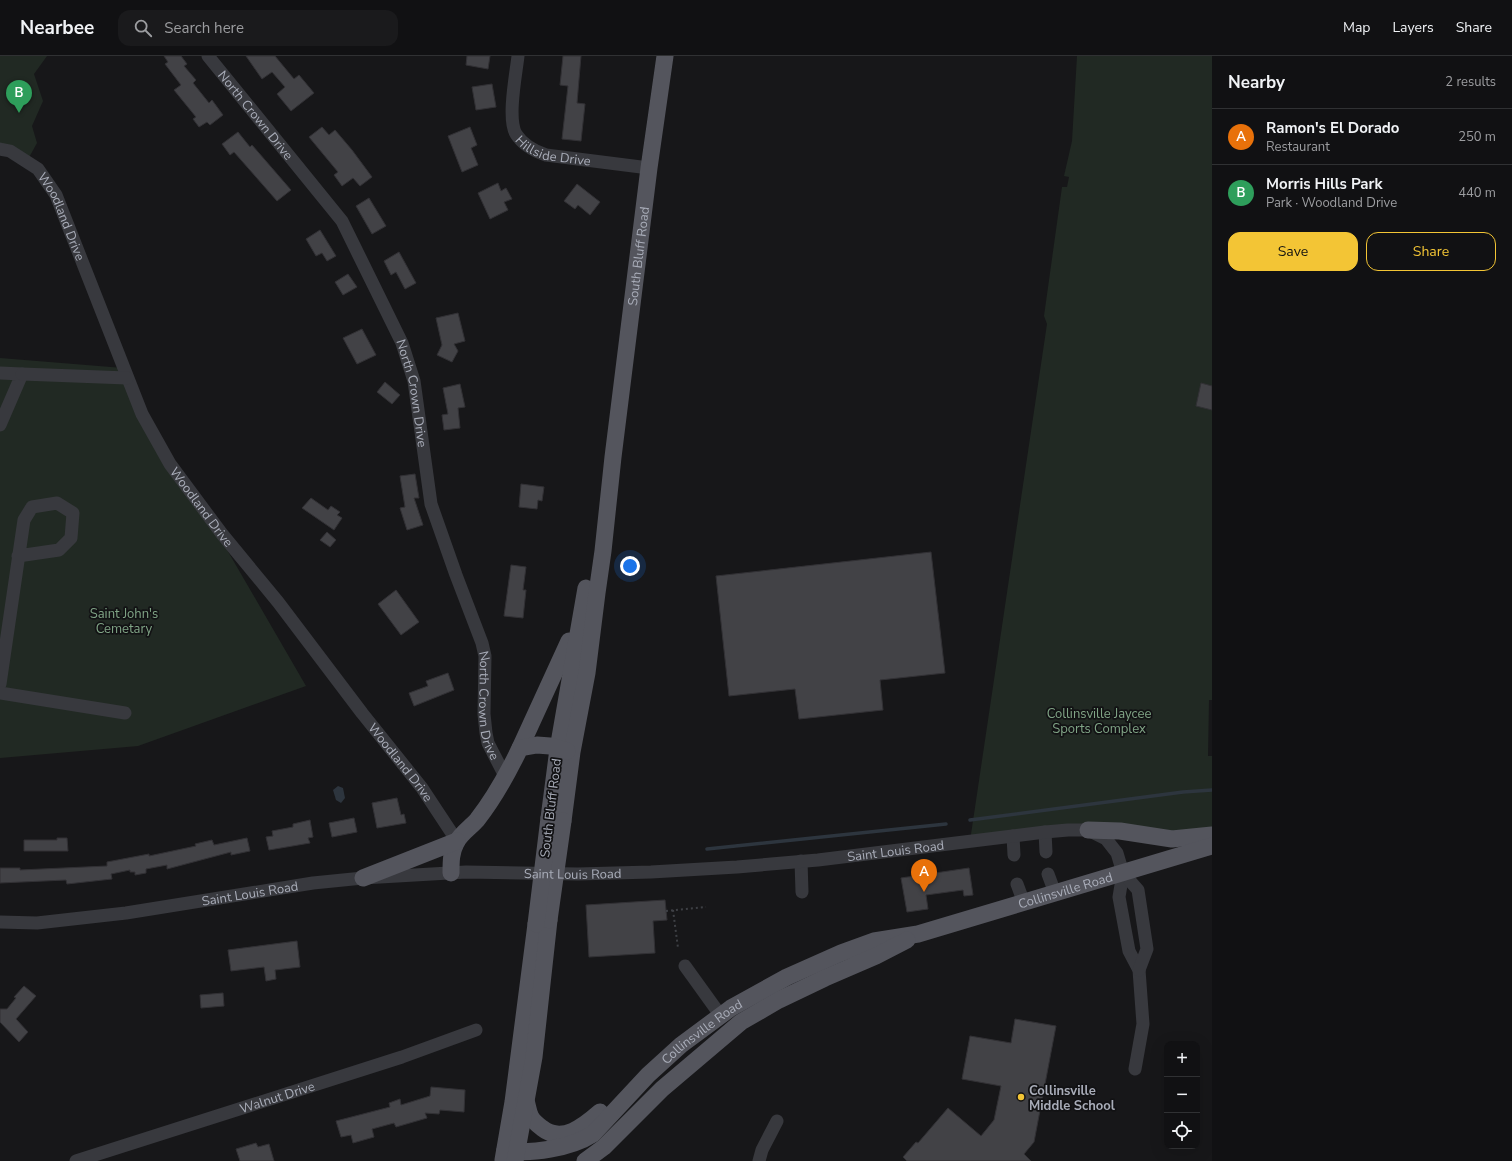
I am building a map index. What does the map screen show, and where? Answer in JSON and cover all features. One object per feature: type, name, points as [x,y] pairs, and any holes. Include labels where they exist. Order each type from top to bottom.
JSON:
[{"type":"main road","name":"South Bluff Road","points":[[565,750],[587,673],[649,168],[665,56]]},
{"type":"main road","name":"South Bluff Road","points":[[510,1156],[543,922],[584,604],[600,504],[613,457]]},
{"type":"main road","points":[[451,873],[452,852],[457,841],[476,820],[506,778],[561,662],[584,604]]},
{"type":"main road","points":[[520,748],[537,744],[565,750]]},
{"type":"main road","points":[[1088,830],[1120,831],[1172,839],[1212,835]]},
{"type":"main road","points":[[362,878],[457,841]]},
{"type":"main road","name":"Collinsville Road","points":[[510,1156],[561,1147],[583,1140],[593,1134],[648,1075],[681,1045],[755,994],[787,977],[841,953],[874,941],[918,934],[1212,846]]},
{"type":"main road","name":"South Bluff Road","points":[[510,1156],[526,1101],[534,1057],[543,922]]},
{"type":"main road","name":"Collinsville Road","points":[[585,1161],[607,1144],[662,1089],[741,1022],[779,1000],[876,956],[918,934]]},
{"type":"main road","points":[[721,1016],[731,1030]]},
{"type":"main road","points":[[526,1101],[530,1116],[546,1131],[555,1135],[570,1133],[587,1124],[605,1108],[627,1084],[648,1075]]},
{"type":"main road","points":[[597,1161],[607,1144]]},
{"type":"street","name":"North Crown Drive","points":[[208,56],[342,222],[402,343],[414,381],[431,504],[482,643],[485,664],[484,714],[488,743],[506,778]]},
{"type":"street","name":"Hillside Drive","points":[[518,56],[512,110],[515,133],[532,150],[546,155],[649,168]]},
{"type":"street","name":"Woodland Drive","points":[[0,149],[10,151],[38,168],[56,195],[142,414],[170,464],[222,534],[278,602],[362,713],[422,788],[457,841]]},
{"type":"street","points":[[0,373],[127,378]]},
{"type":"street","points":[[0,425],[22,374]]},
{"type":"street","points":[[0,684],[4,619],[18,556],[24,520],[32,507],[57,503],[73,513],[71,538],[59,550],[18,556]]},
{"type":"street","points":[[0,693],[125,713]]},
{"type":"street","name":"Saint Louis Road","points":[[0,922],[37,923],[126,913],[313,883],[362,878],[451,873],[578,874],[651,872],[737,867],[1068,830],[1088,830],[1106,839],[1117,853],[1123,873]]},
{"type":"street","points":[[1045,832],[1046,852]]},
{"type":"street","points":[[1013,836],[1014,855]]},
{"type":"street","points":[[801,861],[802,892]]},
{"type":"street","points":[[1123,873],[1138,890],[1147,949],[1139,970]]},
{"type":"street","points":[[1123,873],[1119,897],[1129,951],[1139,970],[1143,1024],[1135,1069]]},
{"type":"street","points":[[1048,874],[1055,893]]},
{"type":"street","points":[[1017,884],[1024,903]]},
{"type":"street","points":[[686,966],[721,1016]]},
{"type":"street","name":"Walnut Drive","points":[[76,1161],[402,1057],[476,1030]]},
{"type":"street","points":[[759,1161],[762,1150],[778,1122]]},
{"type":"path","points":[[666,911],[706,907]]},
{"type":"path","points":[[673,910],[678,948]]},
{"type":"green space","points":[[0,56],[47,56],[34,74],[43,101],[32,126],[37,143],[27,161],[0,149]]},
{"type":"green space","name":"Collinsville Jaycee Sports Complex","points":[[1077,56],[1212,56],[1212,700],[1209,700],[1208,756],[1212,756],[1212,833],[1120,831],[970,841],[1047,324],[1044,316],[1062,187],[1067,187],[1069,177],[1064,176],[1072,141]]},
{"type":"green space","name":"Saint John's Cemetary","points":[[0,358],[123,368],[153,434],[201,505],[306,686],[138,746],[0,758]]},
{"type":"shaded area","points":[[338,786],[343,788],[345,798],[341,803],[336,800],[333,790]]},
{"type":"building","points":[[164,56],[181,56],[187,64],[184,66],[196,80],[193,83],[209,103],[212,100],[223,115],[210,125],[207,122],[199,127],[193,119],[196,117],[174,90],[181,85],[165,64],[168,62]]},
{"type":"building","points":[[246,56],[275,56],[294,79],[299,75],[314,93],[291,111],[277,94],[285,87],[272,72],[262,79]]},
{"type":"building","points":[[467,56],[490,56],[488,69],[466,65]]},
{"type":"building","points":[[563,56],[581,56],[577,103],[585,104],[581,141],[562,139],[568,86],[560,85]]},
{"type":"building","points":[[492,84],[496,107],[476,110],[472,87]]},
{"type":"building","points":[[322,127],[329,135],[335,130],[372,177],[360,186],[353,178],[342,186],[334,175],[338,172],[309,137]]},
{"type":"building","points":[[470,127],[477,145],[471,148],[478,165],[462,172],[448,136]]},
{"type":"building","points":[[238,132],[250,147],[252,145],[291,190],[277,201],[234,152],[230,155],[222,144]]},
{"type":"building","points":[[498,183],[501,191],[506,188],[512,199],[504,202],[508,210],[490,219],[478,193]]},
{"type":"building","points":[[577,184],[600,202],[590,215],[578,205],[575,209],[564,201]]},
{"type":"building","points":[[369,198],[386,226],[372,234],[356,206]]},
{"type":"building","points":[[320,230],[336,256],[327,261],[322,253],[316,256],[306,239]]},
{"type":"building","points":[[399,252],[416,283],[405,289],[396,272],[391,275],[384,261]]},
{"type":"building","points":[[348,274],[357,287],[343,295],[335,282]]},
{"type":"building","points":[[458,313],[465,341],[454,344],[458,351],[452,362],[437,355],[442,345],[436,318]]},
{"type":"building","points":[[362,329],[376,355],[357,364],[343,338]]},
{"type":"building","points":[[385,382],[400,395],[392,404],[377,392]]},
{"type":"building","points":[[1201,383],[1212,386],[1212,410],[1196,406]]},
{"type":"building","points":[[460,384],[465,407],[458,408],[460,428],[444,430],[442,415],[448,414],[443,388]]},
{"type":"building","points":[[415,474],[419,498],[414,498],[423,525],[407,530],[400,508],[405,507],[400,476]]},
{"type":"building","points":[[521,484],[544,487],[542,501],[538,500],[537,509],[519,507]]},
{"type":"building","points":[[311,498],[328,510],[331,506],[340,512],[337,515],[342,518],[334,530],[302,508]]},
{"type":"building","points":[[327,532],[336,540],[330,547],[320,540]]},
{"type":"building","points":[[931,552],[945,673],[880,680],[883,710],[799,719],[795,689],[729,696],[716,576]]},
{"type":"building","points":[[511,565],[526,567],[523,590],[526,590],[523,618],[504,616]]},
{"type":"building","points":[[396,590],[419,622],[401,635],[378,604]]},
{"type":"building","points":[[448,673],[454,690],[414,706],[409,693],[428,686],[426,681]]},
{"type":"building","points":[[397,798],[401,815],[404,814],[406,823],[377,828],[372,803]]},
{"type":"building","points":[[354,818],[357,832],[332,837],[329,823]]},
{"type":"building","points":[[310,820],[313,837],[308,838],[310,843],[269,850],[266,837],[273,836],[272,831],[293,827],[293,824]]},
{"type":"building","points":[[57,838],[67,838],[68,851],[24,851],[24,840],[57,840]]},
{"type":"building","points":[[247,838],[250,851],[231,855],[231,852],[167,869],[167,865],[146,869],[146,873],[135,875],[135,872],[130,872],[130,870],[111,874],[112,879],[67,884],[66,880],[0,883],[0,868],[20,868],[20,870],[107,866],[107,862],[149,854],[149,856],[196,846],[195,844],[212,840],[214,845]]},
{"type":"building","points":[[969,868],[973,895],[964,896],[963,890],[926,895],[928,909],[907,912],[901,878]]},
{"type":"building","points":[[665,900],[667,920],[653,921],[655,953],[589,957],[586,905]]},
{"type":"building","points":[[297,941],[300,967],[275,970],[276,979],[266,981],[264,967],[231,971],[228,950]]},
{"type":"building","points":[[24,986],[36,996],[16,1019],[28,1032],[19,1042],[0,1022],[0,1009],[7,1009],[16,998],[14,997]]},
{"type":"building","points":[[223,993],[224,1006],[201,1008],[200,995]]},
{"type":"building","name":"Collinsville Middle School","points":[[1015,1019],[1056,1026],[1034,1142],[1024,1154],[1031,1161],[907,1161],[903,1157],[916,1142],[918,1143],[948,1108],[981,1136],[994,1120],[1001,1086],[962,1079],[970,1036],[1011,1043]]},
{"type":"building","points":[[431,1087],[465,1090],[464,1112],[440,1110],[439,1114],[425,1113],[427,1118],[396,1127],[394,1123],[372,1129],[374,1137],[353,1143],[351,1135],[341,1137],[336,1121],[390,1107],[389,1103],[400,1099],[401,1105],[430,1096]]},
{"type":"building","points":[[256,1143],[258,1147],[269,1144],[274,1161],[240,1161],[236,1149]]},
{"type":"waterway","points":[[970,820],[1183,792],[1212,790]]},
{"type":"waterway","points":[[707,849],[946,824]]},
{"type":"place","name":"Morris Hills Park","points":[[19,113]]},
{"type":"place","name":"Ramon's El Dorado","points":[[924,892]]},
{"type":"place","name":"Collinsville Middle School","points":[[1021,1097]]}]
